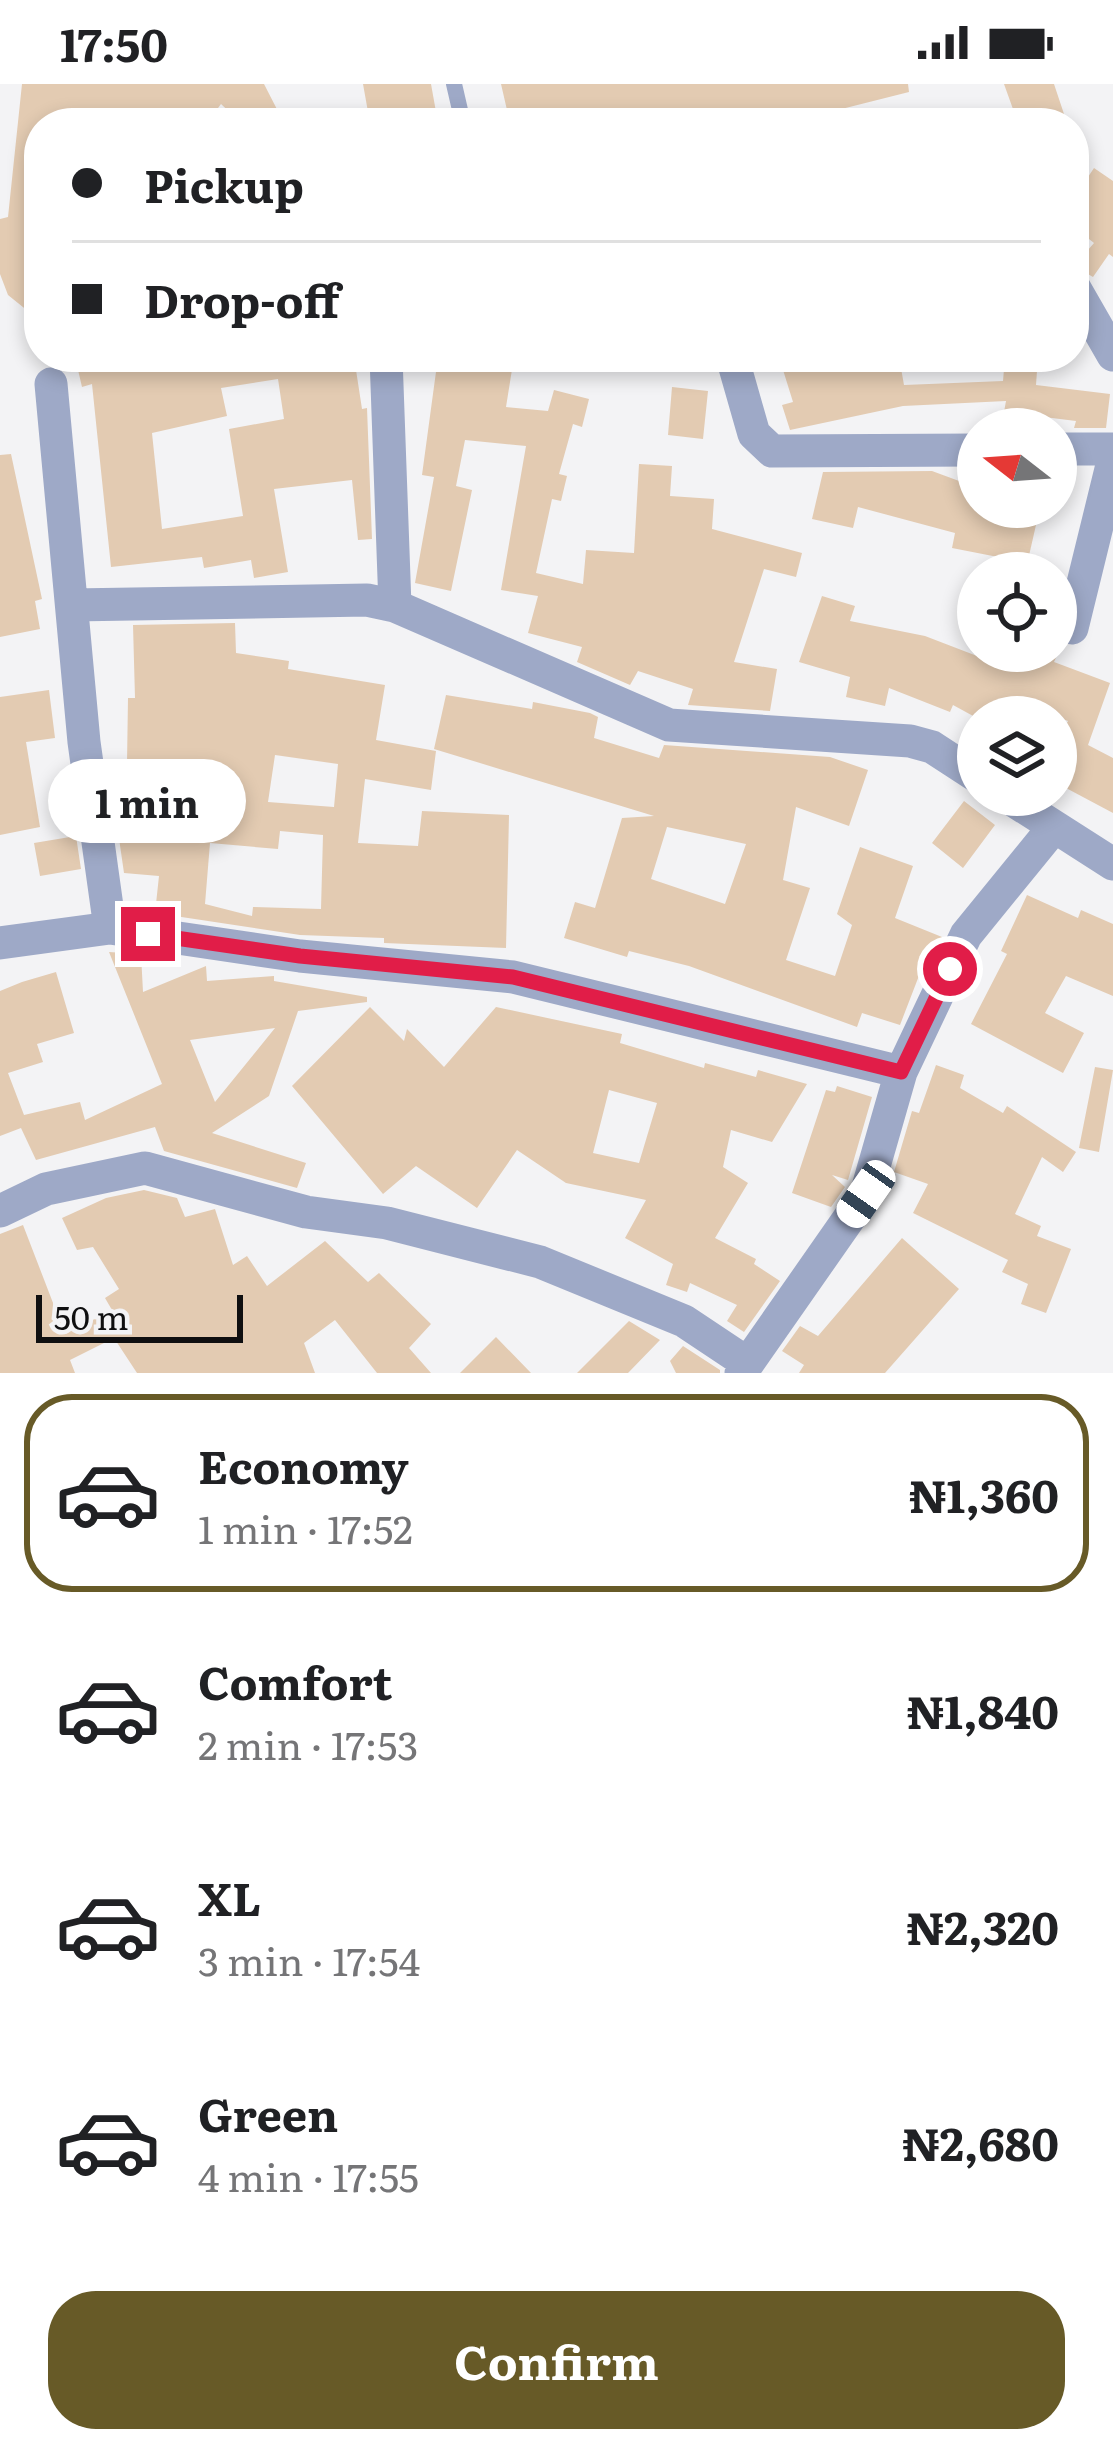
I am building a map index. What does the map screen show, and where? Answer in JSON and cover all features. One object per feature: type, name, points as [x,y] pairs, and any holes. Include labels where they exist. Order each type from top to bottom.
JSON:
[{"type":"street","points":[[1089,313],[1113,355]]},
{"type":"street","points":[[386,372],[394,606]]},
{"type":"street","points":[[736,372],[754,434],[772,451],[957,449]]},
{"type":"street","points":[[51,384],[84,742],[110,928]]},
{"type":"street","points":[[1077,449],[1113,448]]},
{"type":"street","points":[[1077,608],[1113,461]]},
{"type":"street","points":[[72,605],[214,599],[367,601],[394,606],[669,725],[910,741],[932,747],[957,763]]},
{"type":"street","points":[[1037,816],[1113,864]]},
{"type":"street","points":[[0,1210],[46,1189],[145,1168],[306,1212],[387,1223],[541,1262],[684,1321],[744,1368],[866,1194],[901,1072],[967,935],[1054,827]]},
{"type":"street","points":[[0,943],[110,928],[300,956],[513,977],[901,1072]]},
{"type":"building","points":[[22,84],[264,84],[276,108],[225,108],[221,104],[218,108],[24,108],[24,308],[8,295],[0,274],[0,219],[8,217]]},
{"type":"building","points":[[363,84],[431,84],[435,108],[367,108]]},
{"type":"building","points":[[501,84],[908,84],[909,92],[846,108],[507,108]]},
{"type":"building","points":[[1004,84],[1054,84],[1062,108],[1013,108]]},
{"type":"building","points":[[1094,168],[1113,181],[1113,257],[1109,254],[1093,277],[1089,275],[1089,249],[1094,243],[1089,239],[1089,176]]},
{"type":"building","points":[[78,372],[356,372],[362,409],[367,408],[372,539],[358,540],[352,480],[274,489],[288,572],[254,578],[251,560],[204,568],[202,557],[111,567],[92,384],[82,387]],"holes":[[[278,379],[284,419],[229,429],[243,516],[162,529],[152,433],[227,416],[221,388]]]},
{"type":"building","points":[[436,372],[512,372],[506,407],[548,411],[554,390],[589,399],[582,427],[573,424],[559,474],[567,476],[561,501],[552,499],[536,573],[583,584],[586,550],[634,553],[639,464],[672,466],[670,496],[714,499],[712,529],[802,553],[796,577],[764,569],[734,662],[777,669],[770,711],[688,705],[693,689],[638,671],[630,685],[577,662],[582,647],[528,633],[538,596],[501,590],[526,446],[465,440],[456,486],[472,490],[451,591],[415,583],[434,477],[422,475]]},
{"type":"building","points":[[784,372],[902,372],[904,385],[1003,381],[1004,372],[1037,372],[1036,385],[1110,394],[1106,428],[1077,428],[1077,408],[1005,408],[1006,401],[903,406],[790,430],[782,405],[793,402]]},
{"type":"building","points":[[672,387],[708,391],[703,439],[668,435]]},
{"type":"building","points":[[11,454],[42,599],[35,601],[40,629],[0,637],[0,455]]},
{"type":"building","points":[[932,471],[957,480],[957,528],[1035,528],[1030,552],[952,548],[955,533],[858,507],[853,528],[812,519],[823,472]]},
{"type":"building","points":[[822,596],[855,606],[850,621],[925,636],[957,648],[957,672],[1077,671],[1110,683],[1088,745],[1113,758],[1113,813],[1077,794],[1077,696],[957,696],[957,707],[953,705],[950,712],[889,688],[885,706],[846,697],[850,677],[799,662]]},
{"type":"building","points":[[235,623],[236,653],[289,661],[288,669],[385,685],[376,740],[436,751],[431,790],[365,779],[358,843],[418,846],[422,811],[509,815],[506,948],[300,935],[155,913],[159,876],[124,873],[108,762],[127,763],[128,698],[135,698],[133,625]],"holes":[[[275,755],[338,764],[334,807],[268,802]],[[280,831],[323,835],[321,909],[253,907],[252,916],[205,904],[210,843],[278,849]]]},
{"type":"building","points":[[49,690],[55,738],[26,742],[40,827],[0,835],[0,697]]},
{"type":"building","points":[[446,695],[532,709],[533,702],[590,713],[598,717],[594,738],[659,758],[664,745],[830,757],[868,770],[849,826],[796,807],[783,880],[810,888],[786,960],[835,976],[852,925],[837,914],[860,847],[913,866],[895,918],[942,937],[932,957],[927,955],[900,1025],[862,1013],[857,1027],[689,966],[629,951],[627,957],[564,938],[575,902],[595,908],[622,818],[654,816],[434,749]],"holes":[[[667,827],[746,844],[725,904],[651,879]]]},
{"type":"building","points":[[957,810],[957,816],[983,816],[995,825],[963,868],[932,843]]},
{"type":"building","points":[[76,836],[81,869],[40,876],[34,843]]},
{"type":"building","points":[[1027,895],[1078,918],[1081,910],[1113,924],[1113,996],[1066,976],[1045,1013],[1084,1033],[1063,1073],[971,1024],[1007,954],[1001,951]]},
{"type":"building","points":[[109,952],[141,954],[143,992],[206,966],[207,981],[274,976],[274,981],[367,997],[367,1002],[298,1011],[269,1096],[212,1133],[306,1163],[297,1188],[164,1151],[155,1127],[36,1160],[21,1128],[0,1136],[0,991],[56,972],[74,1033],[37,1044],[43,1062],[8,1073],[24,1115],[80,1102],[85,1120],[162,1084]],"holes":[[[275,1028],[215,1102],[190,1040]]]},
{"type":"building","points":[[370,1007],[404,1041],[407,1029],[444,1067],[496,1007],[622,1034],[620,1043],[704,1068],[705,1063],[756,1077],[758,1070],[807,1084],[772,1142],[731,1130],[723,1167],[748,1183],[715,1238],[756,1259],[754,1264],[780,1281],[744,1332],[727,1321],[737,1305],[690,1283],[687,1292],[666,1285],[673,1264],[625,1238],[646,1200],[566,1183],[517,1150],[477,1208],[416,1166],[383,1194],[292,1086]],"holes":[[[609,1090],[657,1103],[639,1163],[593,1153]]]},
{"type":"building","points":[[936,1065],[964,1075],[960,1088],[1003,1113],[1007,1106],[1076,1152],[1063,1172],[1042,1157],[1015,1214],[1041,1226],[1037,1236],[1071,1249],[1046,1313],[1021,1304],[1028,1284],[1002,1272],[1008,1260],[913,1213],[928,1184],[894,1172],[912,1111],[919,1113]]},
{"type":"building","points":[[1095,1067],[1113,1070],[1099,1152],[1079,1148]]},
{"type":"building","points":[[837,1086],[872,1097],[848,1180],[832,1175],[845,1187],[831,1207],[792,1193],[826,1090],[835,1092]]},
{"type":"building","points":[[144,1190],[177,1198],[185,1217],[215,1209],[233,1265],[247,1256],[267,1286],[325,1241],[368,1282],[379,1273],[431,1324],[409,1348],[431,1373],[377,1373],[335,1320],[304,1343],[315,1373],[137,1373],[114,1338],[70,1360],[75,1373],[0,1373],[0,1234],[23,1225],[65,1334],[112,1310],[105,1298],[119,1289],[93,1247],[77,1250],[62,1218],[106,1198]]},
{"type":"building","points":[[902,1238],[959,1289],[885,1373],[799,1373],[804,1365],[782,1351],[800,1326],[818,1336]]},
{"type":"building","points":[[629,1321],[660,1340],[628,1373],[577,1373]]},
{"type":"building","points":[[496,1337],[531,1373],[460,1373]]},
{"type":"building","points":[[683,1346],[720,1373],[676,1373],[670,1361]]},
{"type":"route","points":[[148,934],[300,956],[513,977],[901,1072],[950,969]]}]
